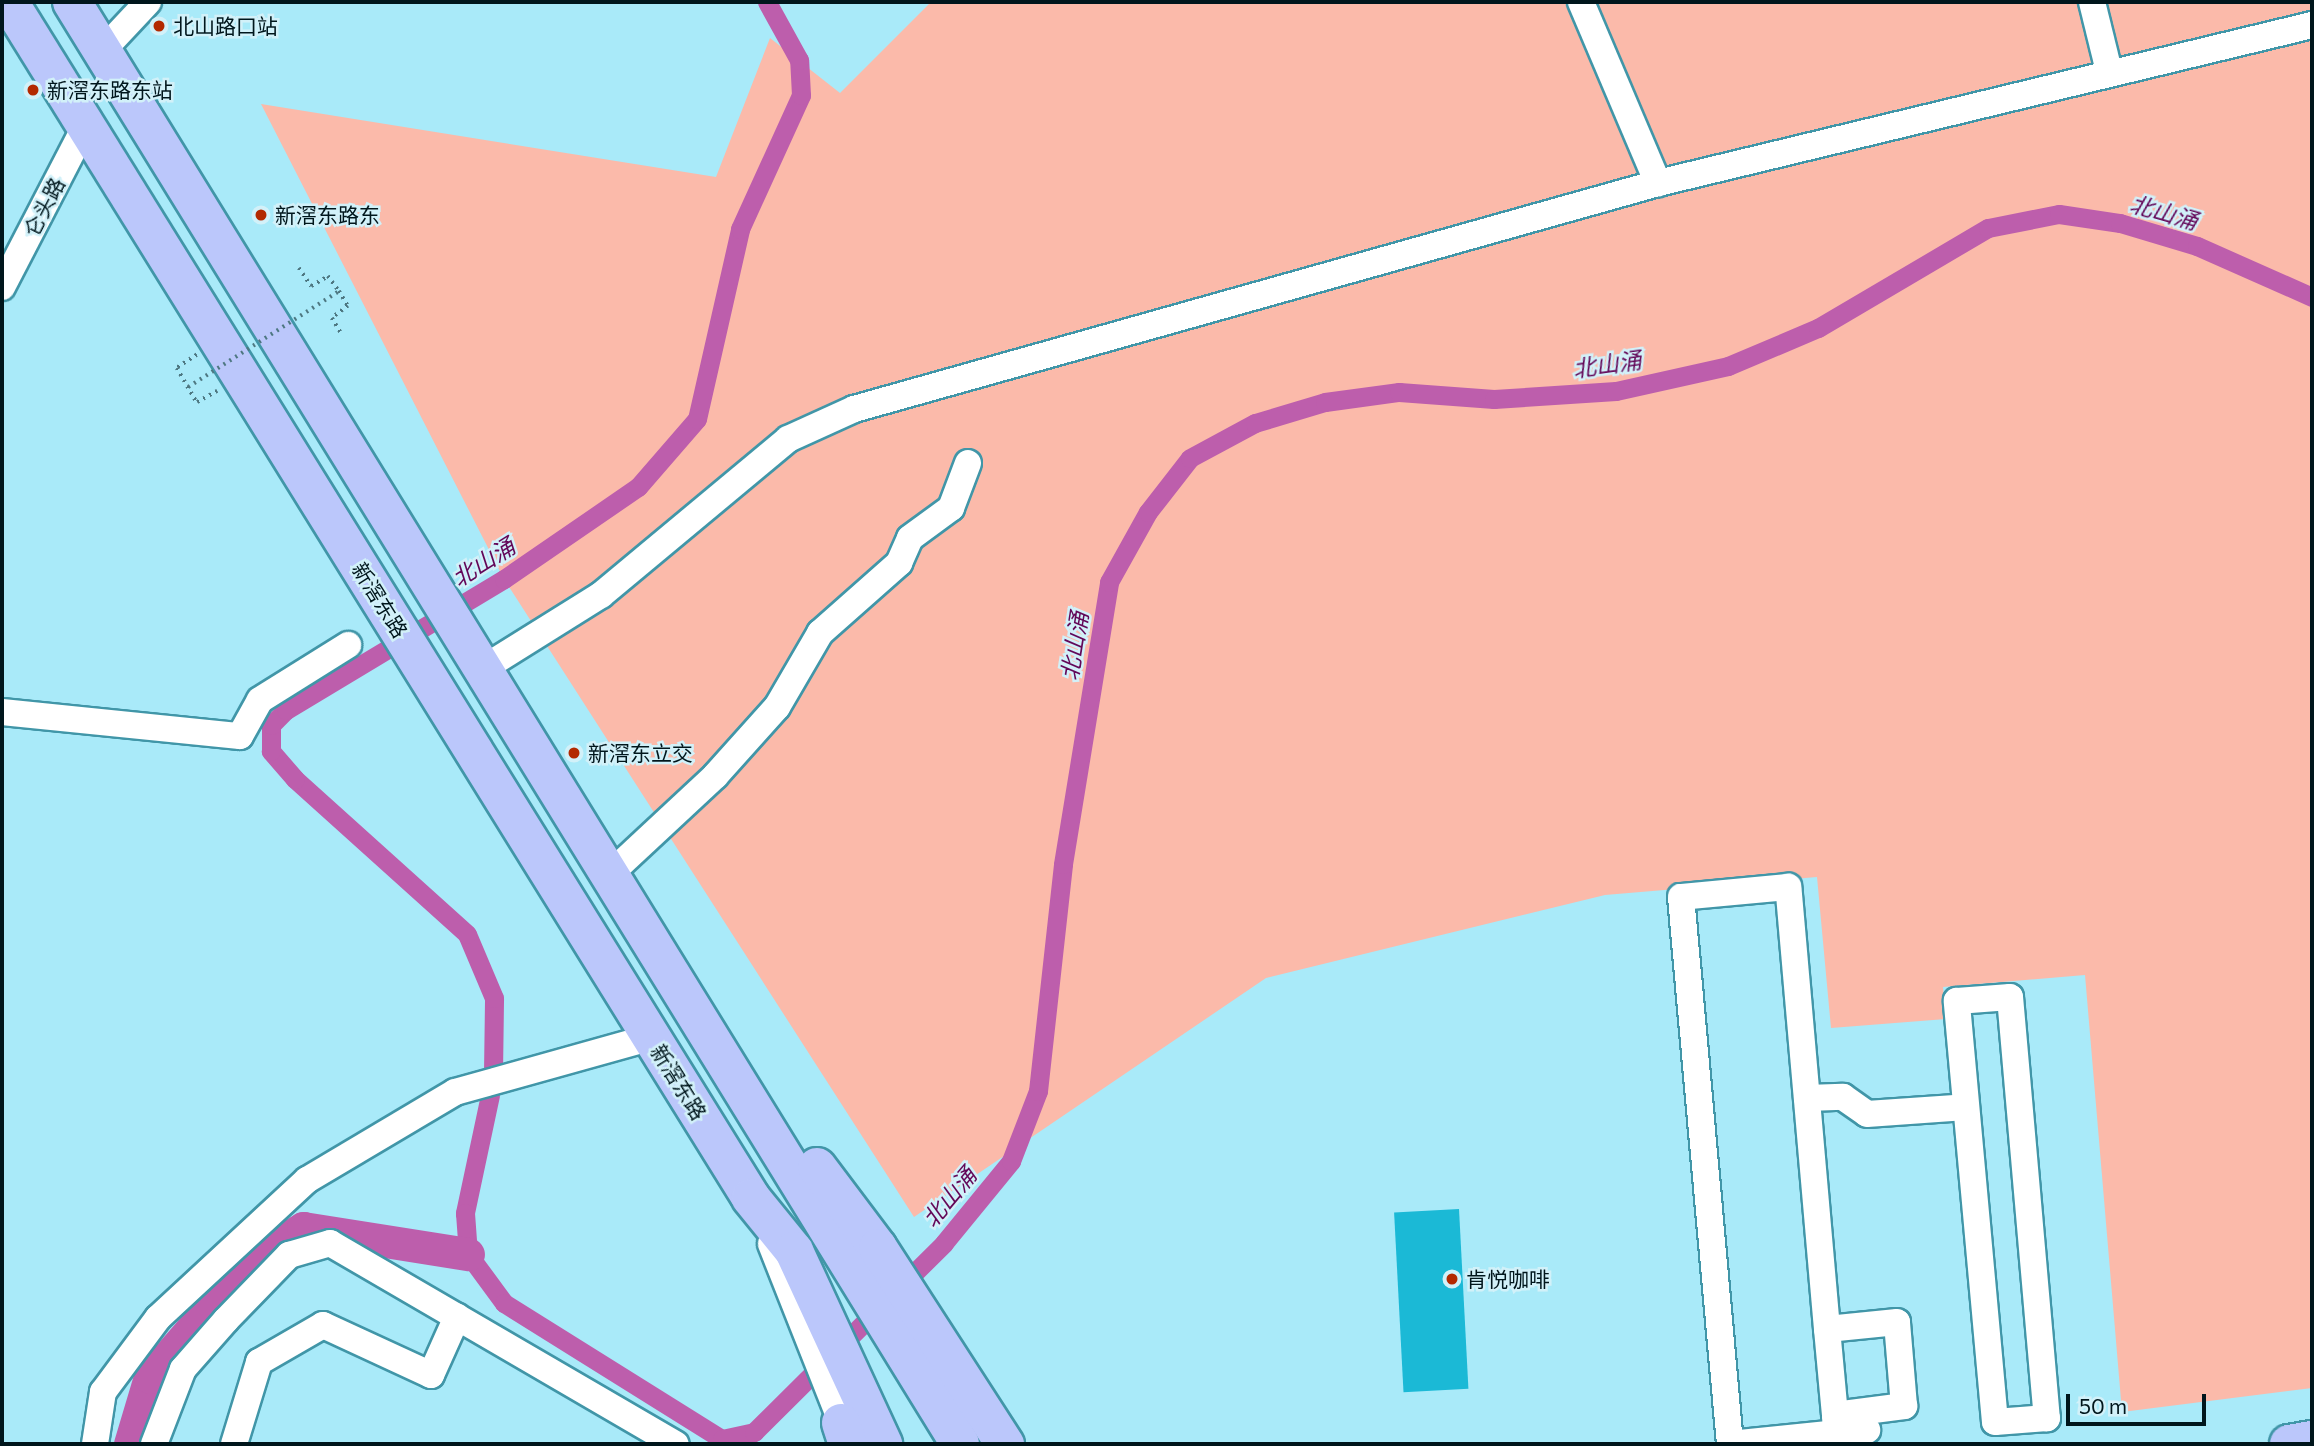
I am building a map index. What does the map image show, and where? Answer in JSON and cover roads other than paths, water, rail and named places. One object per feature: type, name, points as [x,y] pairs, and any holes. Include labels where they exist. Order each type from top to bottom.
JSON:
[{"type":"highway","name":"新滘东路","points":[[9,2],[751,1198],[794,1251],[851,1428],[883,1444]]},
{"type":"highway","points":[[72,2],[477,655],[960,1444]]},
{"type":"highway","points":[[667,967],[878,1248],[1005,1444]]},
{"type":"highway","points":[[2289,1444],[2312,1440]]},
{"type":"street","points":[[102,51],[148,2]]},
{"type":"street","points":[[1581,2],[1658,183]]},
{"type":"street","points":[[2092,2],[2109,71]]},
{"type":"street","points":[[477,655],[601,595],[788,439],[854,409],[1658,183],[2109,71],[2312,25]]},
{"type":"street","name":"仑头路","points":[[2,287],[86,125]]},
{"type":"street","points":[[610,874],[715,776],[776,707],[820,633],[899,563],[910,538],[951,508],[968,463]]},
{"type":"street","points":[[2,712],[240,736],[260,700],[348,645]]},
{"type":"street","points":[[1827,1329],[1897,1322],[1904,1406],[1867,1432],[1836,1424],[1730,1444],[1681,897],[1788,887],[1827,1329],[1836,1424]]},
{"type":"street","points":[[2010,997],[2047,1418],[1995,1422],[1966,1107],[1957,1001],[2010,997]]},
{"type":"street","points":[[95,1444],[103,1392],[158,1318],[307,1180],[455,1092],[652,1037]]},
{"type":"street","points":[[1807,1098],[1843,1097],[1867,1114],[1966,1107]]},
{"type":"street","points":[[154,1444],[183,1369],[289,1255],[330,1244],[676,1444]]},
{"type":"street","points":[[234,1444],[259,1362],[323,1325],[431,1375],[457,1317]]},
{"type":"waterway","name":"北山涌","points":[[493,1073],[494,998],[467,934],[295,779],[271,751],[271,725],[286,710],[504,579],[638,487],[697,419],[740,229],[801,95],[799,60],[767,2]]},
{"type":"waterway","name":"北山涌","points":[[490,1095],[465,1213],[468,1254],[504,1303],[722,1439],[754,1432],[944,1243],[1011,1161],[1038,1091],[1063,864],[1109,582],[1148,512],[1190,458],[1255,423],[1325,402],[1399,392],[1494,399],[1616,391],[1728,366],[1818,328],[1988,228],[2059,214],[2120,223],[2197,246],[2312,297]]},
{"type":"waterway","points":[[130,1444],[150,1377],[253,1259],[303,1228],[468,1254]]},
{"type":"place","name":"北山路口站","points":[[159,26]]},
{"type":"place","name":"新滘东路东站","points":[[33,90]]},
{"type":"place","name":"新滘东路东","points":[[261,215]]},
{"type":"place","name":"新滘东立交","points":[[574,753]]},
{"type":"place","name":"肯悦咖啡","points":[[1452,1279]]}]
